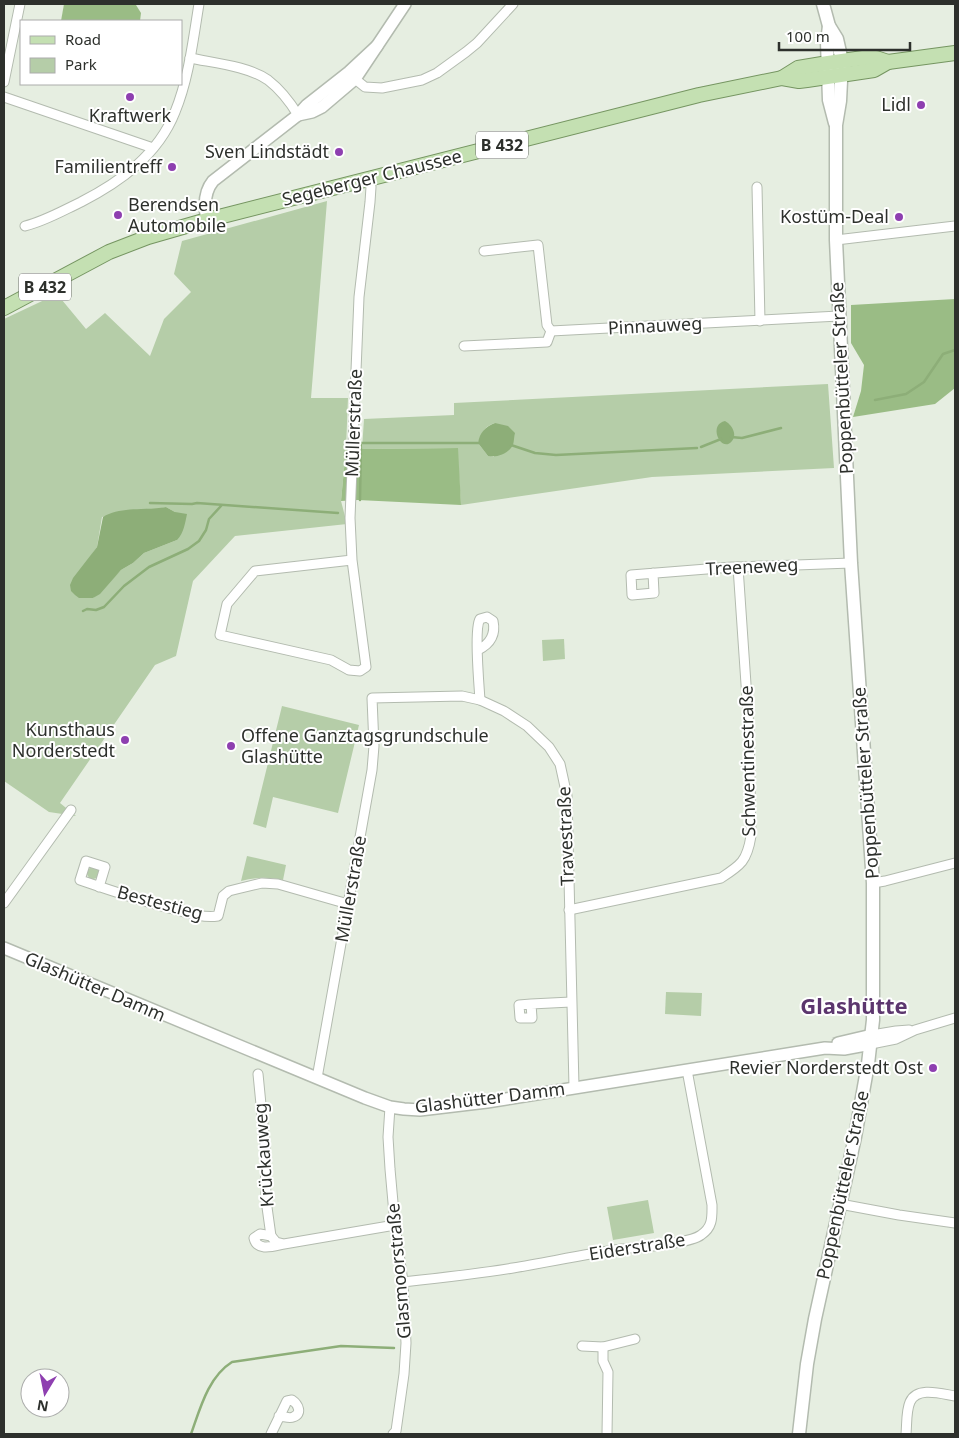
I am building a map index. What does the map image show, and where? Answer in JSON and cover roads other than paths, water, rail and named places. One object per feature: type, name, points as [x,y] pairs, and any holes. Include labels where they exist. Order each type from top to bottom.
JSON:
[{"type":"main road","name":"Poppenbütteler Straße","points":[[799,1434],[807,1364],[854,1137],[872,1039],[873,996],[873,883],[851,563],[839,316],[836,240],[836,125],[829,100],[835,69],[837,39],[829,26],[823,4]]},
{"type":"main road","name":"Segeberger Chaussee","points":[[4,308],[122,247],[148,237],[207,220],[699,95],[782,78],[798,68],[835,69],[863,58],[876,58],[888,62],[955,53]]},
{"type":"street","points":[[4,82],[20,4]]},
{"type":"street","points":[[25,226],[40,222],[116,183],[141,162],[153,148],[175,113],[183,88],[199,4]]},
{"type":"street","points":[[298,115],[312,112],[322,107],[355,78],[405,4]]},
{"type":"street","points":[[355,78],[365,87],[382,88],[422,80],[437,73],[466,52],[514,4]]},
{"type":"street","points":[[207,220],[205,200],[209,185],[213,180],[298,115],[307,105],[349,72],[377,46]]},
{"type":"street","points":[[190,58],[260,75],[284,95],[298,115]]},
{"type":"street","points":[[4,97],[153,148]]},
{"type":"street","name":"Müllerstraße","points":[[352,560],[255,571],[227,604],[220,635],[331,660],[349,670],[360,671],[366,667],[352,560],[350,518],[359,296],[371,187],[368,179]]},
{"type":"street","points":[[756,187],[760,321]]},
{"type":"street","points":[[836,240],[955,226]]},
{"type":"street","points":[[464,346],[548,342],[551,331],[546,324],[538,245],[484,251]]},
{"type":"street","name":"Pinnauweg","points":[[551,331],[839,316]]},
{"type":"street","name":"Treeneweg","points":[[653,573],[738,567],[851,563]]},
{"type":"street","name":"Schwentinestraße","points":[[569,910],[721,878],[742,863],[749,850],[751,836],[749,728],[738,567]]},
{"type":"street","points":[[478,650],[480,700]]},
{"type":"street","name":"Travestraße","points":[[372,698],[462,696],[480,700],[527,726],[546,743],[560,764],[566,796],[574,1088]]},
{"type":"street","name":"Müllerstraße","points":[[317,1078],[372,770],[374,746],[372,698]]},
{"type":"street","points":[[4,903],[71,810]]},
{"type":"street","points":[[873,883],[955,863]]},
{"type":"street","name":"Bestestieg","points":[[99,887],[153,904],[206,917],[218,916],[223,896],[229,891],[262,883],[278,884],[348,904]]},
{"type":"street","name":"Glashütter Damm","points":[[4,948],[365,1098],[390,1107],[404,1109],[430,1109],[487,1102],[825,1048],[842,1042],[872,1039],[896,1031],[915,1030],[955,1018]]},
{"type":"street","points":[[531,1004],[571,1002]]},
{"type":"street","name":"Eiderstraße","points":[[403,1282],[511,1268],[614,1250],[677,1242],[701,1235],[710,1226],[712,1205],[687,1070]]},
{"type":"street","name":"Krückauweg","points":[[258,1074],[265,1146],[266,1200],[271,1236]]},
{"type":"street","name":"Glasmoorstraße","points":[[390,1107],[388,1137],[395,1224],[403,1282],[406,1343],[404,1374],[395,1433]]},
{"type":"street","points":[[840,1204],[955,1223]]},
{"type":"street","points":[[284,1244],[276,1242],[271,1236],[260,1234],[254,1238],[256,1245],[260,1247],[284,1244],[395,1224]]},
{"type":"street","points":[[582,1346],[603,1347],[634,1340]]},
{"type":"street","points":[[603,1347],[603,1360],[608,1372],[607,1434]]},
{"type":"street","points":[[906,1434],[909,1404],[914,1397],[925,1392],[955,1396]]},
{"type":"street","points":[[271,1434],[279,1416]]},
{"type":"street","points":[[395,1433],[406,1434]]},
{"type":"waterway","points":[[875,400],[906,394],[924,382],[943,354],[955,350]]},
{"type":"waterway","points":[[731,437],[742,438],[781,428]]},
{"type":"waterway","points":[[701,447],[721,439]]},
{"type":"waterway","points":[[360,500],[361,443],[479,443]]},
{"type":"waterway","points":[[511,445],[535,453],[556,455],[697,448]]},
{"type":"waterway","points":[[150,503],[197,503],[338,513]]},
{"type":"waterway","points":[[83,611],[104,607],[124,586],[149,567],[188,549],[199,541],[206,530],[209,519],[221,506]]},
{"type":"waterway","points":[[191,1434],[211,1385],[224,1368],[232,1362],[341,1346],[394,1348]]},
{"type":"place","name":"Kraftwerk","points":[[130,97]]},
{"type":"place","name":"Lidl","points":[[921,105]]},
{"type":"place","name":"Sven Lindstädt","points":[[339,152]]},
{"type":"place","name":"Familientreff","points":[[172,167]]},
{"type":"place","name":"Berendsen Automobile","points":[[118,215]]},
{"type":"place","name":"Kostüm-Deal","points":[[899,217]]},
{"type":"place","name":"Kunsthaus Norderstedt","points":[[125,740]]},
{"type":"place","name":"Offene Ganztagsgrundschule Glashütte","points":[[231,746]]},
{"type":"place","name":"Revier Norderstedt Ost","points":[[933,1068]]},
{"type":"district","name":"Glashütte","points":[[854,1006]]}]
